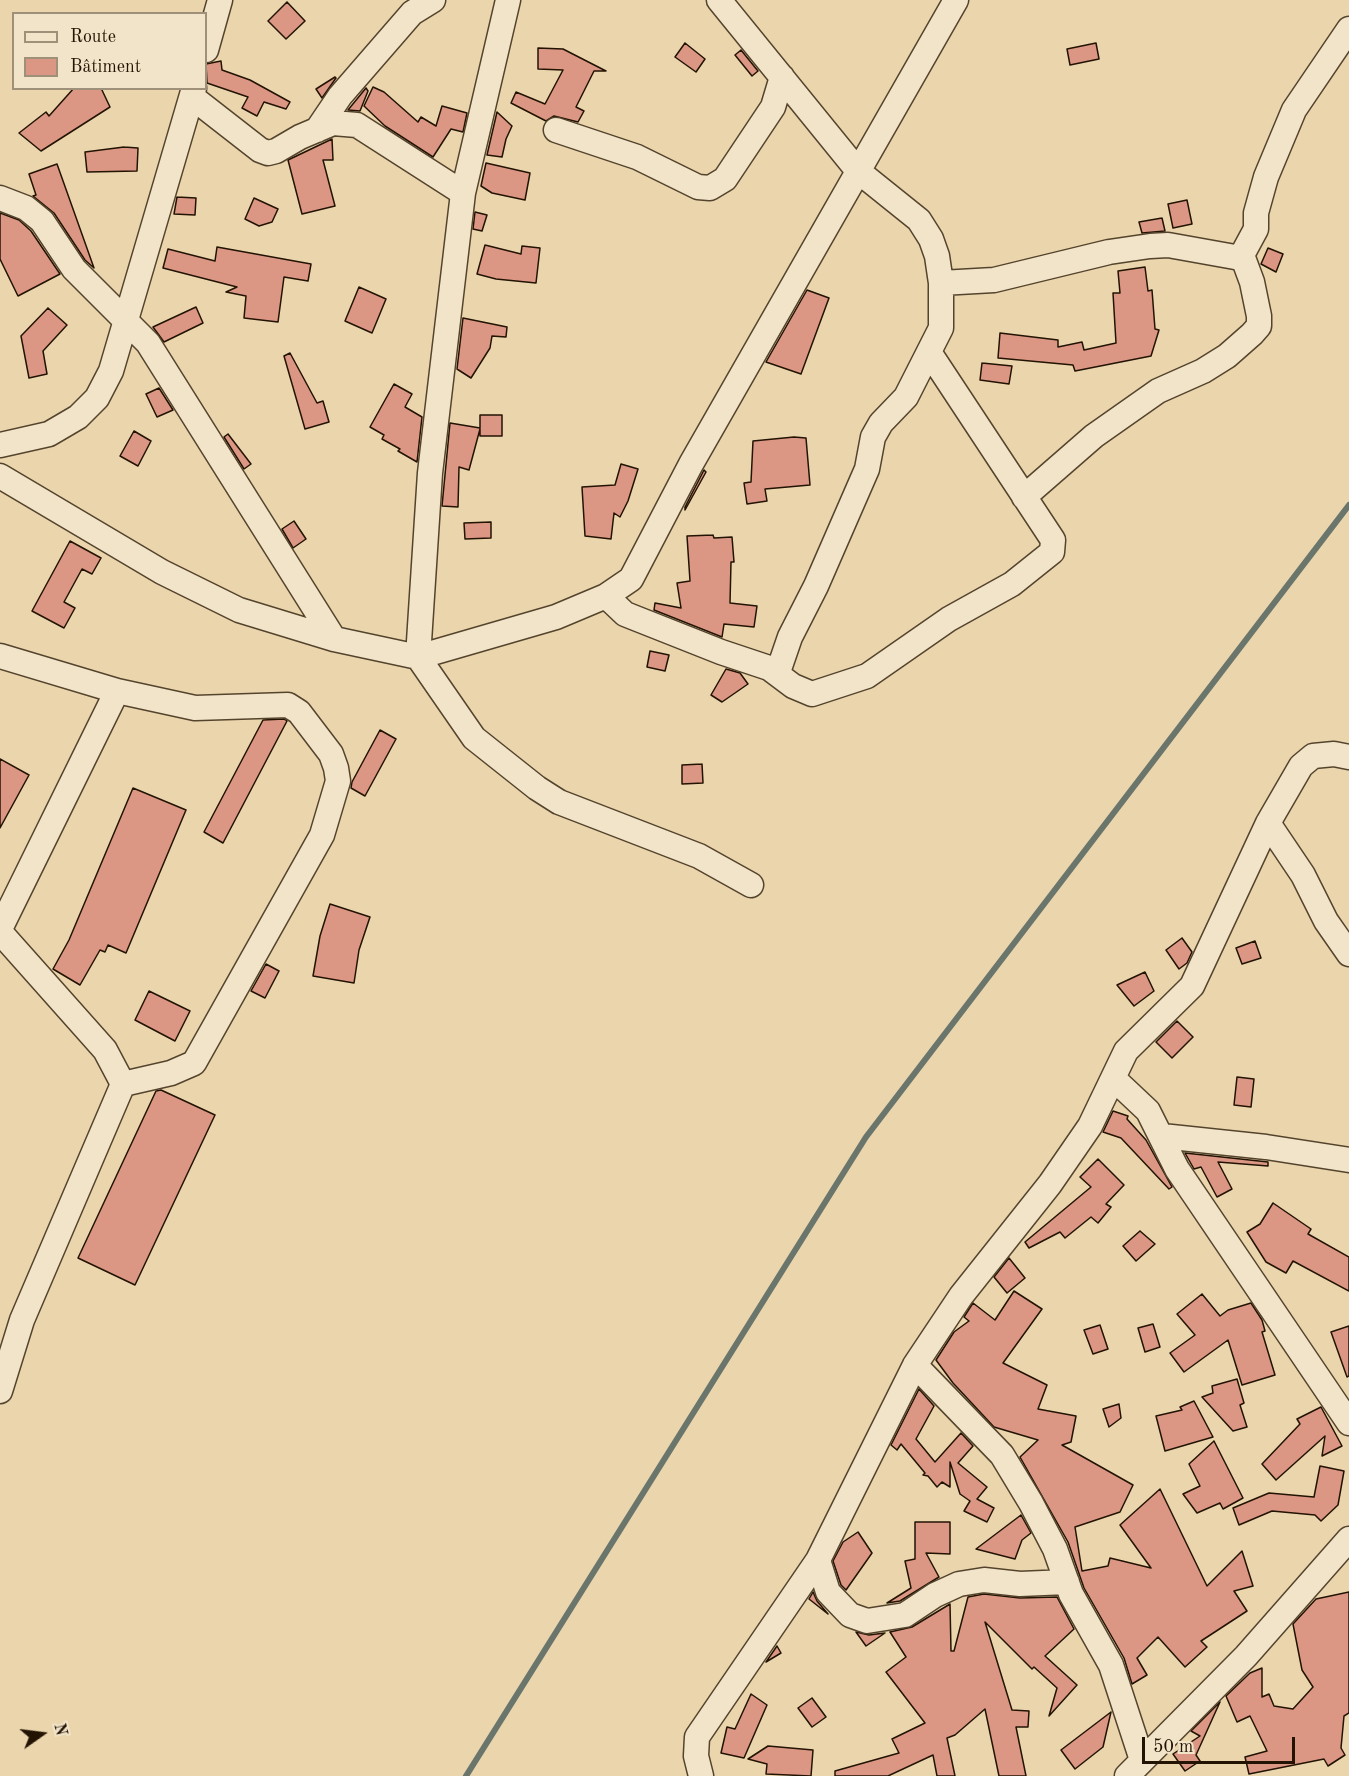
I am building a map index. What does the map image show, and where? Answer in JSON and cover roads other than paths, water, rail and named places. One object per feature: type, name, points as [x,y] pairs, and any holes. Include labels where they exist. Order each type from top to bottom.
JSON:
[{"type":"street","points":[[207,46],[220,0]]},
{"type":"street","points":[[317,130],[340,96],[366,64],[412,13],[433,0]]},
{"type":"street","points":[[508,0],[464,193],[430,473],[418,657],[474,738],[537,788],[559,802],[699,856],[751,885]]},
{"type":"street","points":[[719,0],[858,171],[919,220],[937,256],[942,283],[941,328],[906,397],[881,423],[873,437],[867,469],[816,586],[790,637],[778,672]]},
{"type":"street","points":[[0,476],[83,528],[181,582],[239,610],[333,639],[418,657],[556,617],[606,596],[631,579],[691,464],[957,0]]},
{"type":"street","points":[[942,283],[994,280],[1109,252],[1150,246],[1168,245],[1235,257],[1242,255],[1256,230],[1256,213],[1266,177],[1294,110],[1349,29]]},
{"type":"street","points":[[556,130],[637,157],[698,187],[710,188],[725,179],[773,107],[782,77]]},
{"type":"street","points":[[0,445],[49,434],[78,417],[91,404],[111,371],[193,93],[260,150],[268,153],[333,123],[357,125],[464,193]]},
{"type":"street","points":[[0,198],[26,208],[42,221],[74,269],[126,319],[153,350],[333,639]]},
{"type":"street","points":[[1024,497],[1103,429],[1158,391],[1227,356],[1252,334],[1259,326],[1259,316],[1252,282],[1242,255]]},
{"type":"street","points":[[606,596],[625,614],[778,672],[793,686],[812,694],[867,676],[949,619],[1012,584],[1052,552],[1053,540],[929,352]]},
{"type":"street","points":[[0,656],[117,691],[195,708],[288,705],[299,712],[331,754],[338,781],[321,835],[194,1063],[171,1073],[123,1084]]},
{"type":"street","points":[[117,691],[0,931],[105,1050],[123,1084]]},
{"type":"street","points":[[701,1776],[696,1756],[697,1737],[818,1560],[829,1532],[915,1365],[961,1296],[1050,1184],[1090,1126],[1126,1051],[1192,986],[1268,823],[1301,766],[1313,756],[1334,754],[1349,757]]},
{"type":"street","points":[[1268,823],[1303,875],[1326,921],[1349,954]]},
{"type":"street","points":[[1114,1079],[1148,1111],[1177,1169],[1349,1423]]},
{"type":"street","points":[[0,1391],[22,1320],[123,1084]]},
{"type":"street","points":[[1162,1136],[1266,1147],[1349,1160]]},
{"type":"street","points":[[915,1365],[1002,1455],[1055,1550],[1091,1633],[1111,1665],[1135,1768]]},
{"type":"street","points":[[1135,1768],[1246,1656],[1349,1539]]},
{"type":"street","points":[[818,1560],[828,1592],[850,1615],[867,1621],[905,1615],[935,1595],[959,1584],[984,1580],[1020,1584],[1067,1582]]},
{"type":"waterway","points":[[466,1776],[866,1137],[1349,505]]}]
